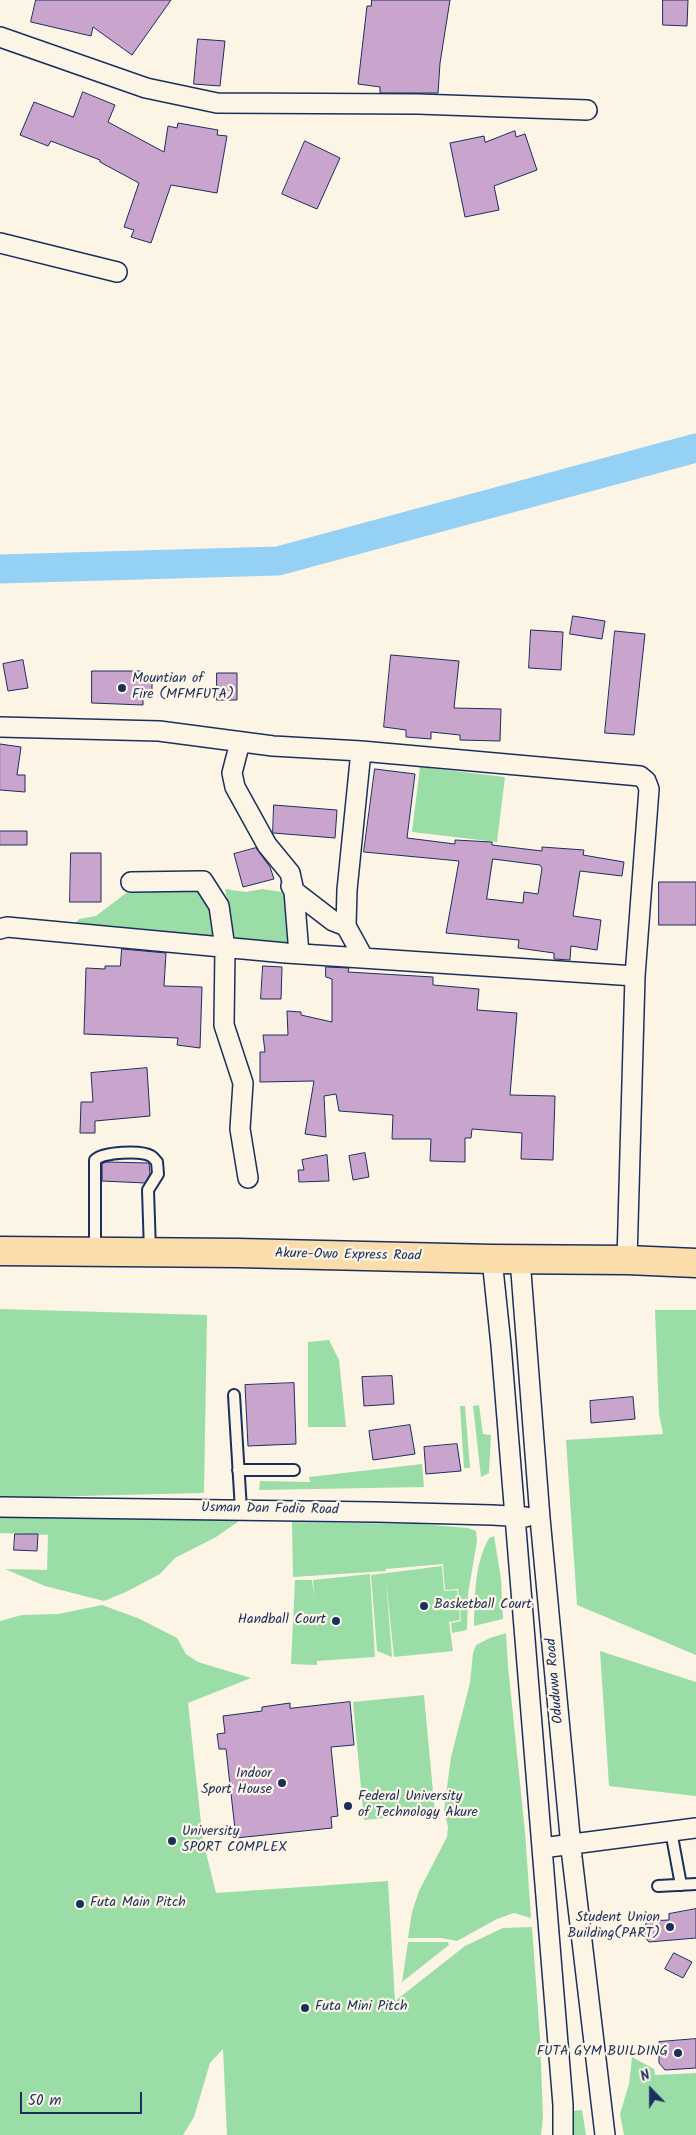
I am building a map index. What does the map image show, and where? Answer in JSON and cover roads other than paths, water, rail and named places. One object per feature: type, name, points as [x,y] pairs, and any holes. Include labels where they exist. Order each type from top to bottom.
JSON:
[{"type":"highway","name":"Akure-Owo Express Road","points":[[0,1251],[627,1260],[696,1263]]},
{"type":"street","points":[[0,37],[146,88],[217,103],[418,104],[587,110]]},
{"type":"street","points":[[0,243],[117,272]]},
{"type":"street","points":[[0,727],[159,731],[305,749],[361,751],[640,776],[646,781],[649,788],[635,976],[627,1260]]},
{"type":"street","points":[[240,742],[232,773],[235,787],[267,845],[292,882],[333,921],[346,926]]},
{"type":"street","points":[[361,751],[347,890],[346,926],[363,957]]},
{"type":"street","points":[[131,882],[203,881],[220,906],[225,948],[224,1025],[243,1083],[240,1129],[248,1178]]},
{"type":"street","points":[[292,882],[299,954]]},
{"type":"street","points":[[0,929],[7,927],[299,954],[635,976]]},
{"type":"street","points":[[492,1259],[501,1345],[563,2106],[563,2135]]},
{"type":"street","name":"Oduduwa Road","points":[[520,1259],[540,1518],[571,1845],[605,2135]]},
{"type":"street","points":[[501,1345],[526,1344]]},
{"type":"street","name":"Usman Dan Fodio Road","points":[[0,1507],[434,1513],[540,1518]]},
{"type":"street","points":[[542,1848],[696,1828]]},
{"type":"lane","points":[[95,1252],[95,1160],[100,1155],[120,1153],[150,1155],[157,1162],[158,1174],[148,1190],[150,1252]]},
{"type":"lane","points":[[234,1395],[241,1510]]},
{"type":"lane","points":[[238,1470],[294,1470]]},
{"type":"lane","points":[[671,1831],[681,1885]]},
{"type":"lane","points":[[658,1886],[696,1884]]},
{"type":"waterway","points":[[0,569],[278,561],[696,448]]},
{"type":"place","name":"Mountian of Fire (MFMFUTA)","points":[[122,688]]},
{"type":"place","name":"Basketball Court","points":[[424,1606]]},
{"type":"place","name":"Handball Court","points":[[336,1621]]},
{"type":"place","name":"Indoor Sport House","points":[[282,1783]]},
{"type":"place","name":"Federal University of Technology Akure","points":[[348,1806]]},
{"type":"place","name":"University SPORT COMPLEX","points":[[172,1841]]},
{"type":"place","name":"Futa Main Pitch","points":[[80,1904]]},
{"type":"place","name":"Student Union Building(PART)","points":[[670,1927]]},
{"type":"place","name":"Futa Mini Pitch","points":[[305,2008]]},
{"type":"place","name":"FUTA GYM BUILDING","points":[[678,2053]]}]
